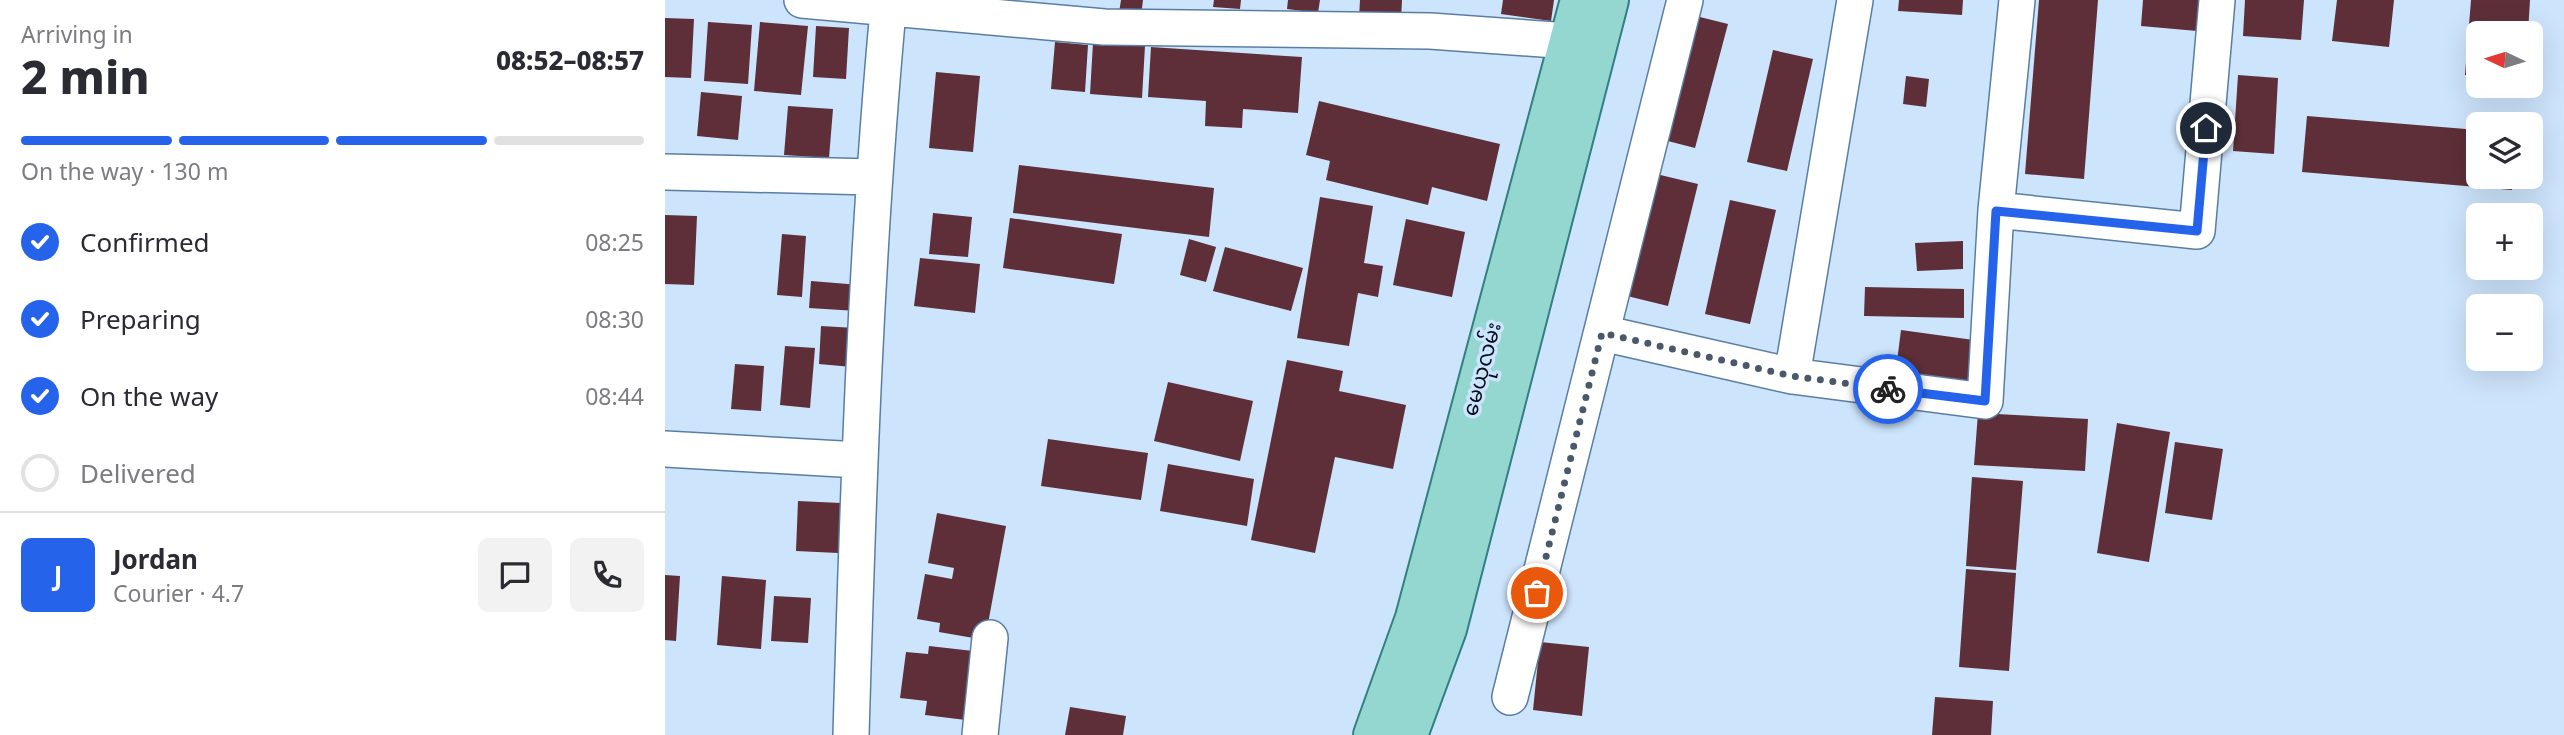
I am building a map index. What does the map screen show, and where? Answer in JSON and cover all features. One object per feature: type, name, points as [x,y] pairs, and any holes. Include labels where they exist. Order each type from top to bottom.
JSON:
[{"type":"main road","name":"မေယုလမ်း","points":[[1373,735],[1415,618],[1580,0]]},
{"type":"main road","name":"မေယုလမ်း","points":[[1408,735],[1447,629],[1609,0]]},
{"type":"street","points":[[802,0],[1430,31],[1569,41]]},
{"type":"street","points":[[1510,697],[1685,0]]},
{"type":"street","points":[[1792,376],[1855,0]]},
{"type":"street","points":[[1602,333],[1792,376],[1985,401],[1996,211],[2017,0]]},
{"type":"street","points":[[1996,211],[2197,231],[2217,0]]},
{"type":"street","points":[[851,735],[859,460],[873,177],[889,4]]},
{"type":"street","points":[[665,172],[873,177]]},
{"type":"street","points":[[665,449],[859,460]]},
{"type":"street","points":[[980,735],[990,638]]},
{"type":"building","points":[[1121,0],[1143,0],[1141,16],[1119,13]]},
{"type":"building","points":[[1214,0],[1241,0],[1240,9],[1213,7]]},
{"type":"building","points":[[1288,0],[1320,0],[1318,13],[1287,9]]},
{"type":"building","points":[[1360,0],[1402,0],[1401,20],[1359,18]]},
{"type":"building","points":[[1503,0],[1554,0],[1551,21],[1501,14]]},
{"type":"building","points":[[1899,0],[1963,0],[1962,15],[1898,11]]},
{"type":"building","points":[[2039,0],[2098,0],[2084,179],[2025,174]]},
{"type":"building","points":[[2143,0],[2200,0],[2197,31],[2141,26]]},
{"type":"building","points":[[2245,0],[2304,0],[2301,40],[2243,36]]},
{"type":"building","points":[[2337,0],[2394,0],[2389,47],[2332,41]]},
{"type":"building","points":[[2471,0],[2530,0],[2529,21],[2469,21]]},
{"type":"building","points":[[1692,15],[1728,24],[1695,148],[1660,139]]},
{"type":"building","points":[[665,18],[694,19],[691,78],[665,77]]},
{"type":"building","points":[[708,22],[752,25],[748,84],[704,81]]},
{"type":"building","points":[[760,22],[808,26],[801,95],[754,91]]},
{"type":"building","points":[[816,26],[849,28],[846,79],[813,77]]},
{"type":"building","points":[[1055,42],[1088,45],[1085,92],[1051,89]]},
{"type":"building","points":[[1093,43],[1145,46],[1142,98],[1090,94]]},
{"type":"building","points":[[1151,47],[1302,57],[1298,113],[1243,109],[1242,128],[1205,126],[1206,101],[1148,97]]},
{"type":"building","points":[[1773,50],[1813,59],[1787,171],[1747,162]]},
{"type":"building","points":[[936,72],[980,76],[973,152],[929,148]]},
{"type":"building","points":[[2238,75],[2278,78],[2274,154],[2233,151]]},
{"type":"building","points":[[1906,76],[1929,79],[1926,107],[1903,104]]},
{"type":"building","points":[[701,92],[742,96],[738,140],[697,136]]},
{"type":"building","points":[[1319,101],[1500,144],[1487,201],[1432,187],[1428,205],[1326,180],[1330,161],[1306,155]]},
{"type":"building","points":[[788,106],[833,109],[829,158],[784,155]]},
{"type":"building","points":[[2307,116],[2466,129],[2466,186],[2302,172]]},
{"type":"building","points":[[1019,165],[1214,188],[1209,237],[1013,213]]},
{"type":"building","points":[[1652,173],[1698,184],[1668,306],[1623,295]]},
{"type":"building","points":[[1320,197],[1373,206],[1364,263],[1383,266],[1378,297],[1358,293],[1349,346],[1297,338]]},
{"type":"building","points":[[1730,200],[1776,210],[1750,324],[1705,314]]},
{"type":"building","points":[[933,213],[972,217],[968,257],[929,254]]},
{"type":"building","points":[[665,215],[697,216],[694,285],[665,284]]},
{"type":"building","points":[[1010,218],[1122,234],[1114,284],[1003,268]]},
{"type":"building","points":[[1406,219],[1465,232],[1452,297],[1393,285]]},
{"type":"building","points":[[782,234],[806,236],[802,297],[777,295]]},
{"type":"building","points":[[1189,239],[1216,247],[1206,282],[1180,275]]},
{"type":"building","points":[[1963,241],[1963,269],[1917,271],[1915,243]]},
{"type":"building","points":[[1225,247],[1303,268],[1291,311],[1213,291]]},
{"type":"building","points":[[920,258],[980,264],[975,313],[914,306]]},
{"type":"building","points":[[811,281],[860,285],[857,311],[809,308]]},
{"type":"building","points":[[1865,287],[1964,289],[1964,318],[1864,316]]},
{"type":"building","points":[[821,326],[855,328],[852,367],[819,364]]},
{"type":"building","points":[[1901,330],[1981,341],[1976,388],[1895,377]]},
{"type":"building","points":[[785,346],[815,348],[810,408],[780,405]]},
{"type":"building","points":[[1287,360],[1343,371],[1339,391],[1406,405],[1393,469],[1335,457],[1315,553],[1251,540]]},
{"type":"building","points":[[735,364],[764,366],[761,411],[731,409]]},
{"type":"building","points":[[1168,382],[1253,401],[1240,461],[1154,441]]},
{"type":"building","points":[[1978,413],[2088,419],[2085,471],[1974,465]]},
{"type":"building","points":[[2117,423],[2170,432],[2149,562],[2097,553]]},
{"type":"building","points":[[1048,439],[1148,453],[1141,500],[1041,486]]},
{"type":"building","points":[[2175,442],[2223,449],[2212,520],[2165,513]]},
{"type":"building","points":[[1168,464],[1254,479],[1247,526],[1160,511]]},
{"type":"building","points":[[1972,477],[2023,481],[2016,570],[1966,566]]},
{"type":"building","points":[[798,501],[841,503],[838,553],[796,551]]},
{"type":"building","points":[[937,513],[1006,526],[985,640],[939,632],[940,623],[917,619],[925,574],[952,579],[954,568],[928,563]]},
{"type":"building","points":[[1966,569],[2016,573],[2009,671],[1959,667]]},
{"type":"building","points":[[665,575],[680,576],[676,641],[665,640]]},
{"type":"building","points":[[722,576],[766,580],[761,649],[717,645]]},
{"type":"building","points":[[774,596],[811,598],[808,643],[771,641]]},
{"type":"building","points":[[1540,642],[1589,647],[1582,716],[1533,710]]},
{"type":"building","points":[[929,646],[982,652],[974,721],[925,715],[927,701],[900,698],[906,652],[928,654]]},
{"type":"building","points":[[1935,697],[1993,701],[1991,735],[1932,735]]},
{"type":"building","points":[[1070,707],[1126,716],[1123,735],[1065,735]]},
{"type":"way so far","points":[[1537,593],[1602,333],[1792,376],[1888,389]]},
{"type":"route","points":[[1888,389],[1985,401],[1996,211],[2197,231],[2206,128]]}]
